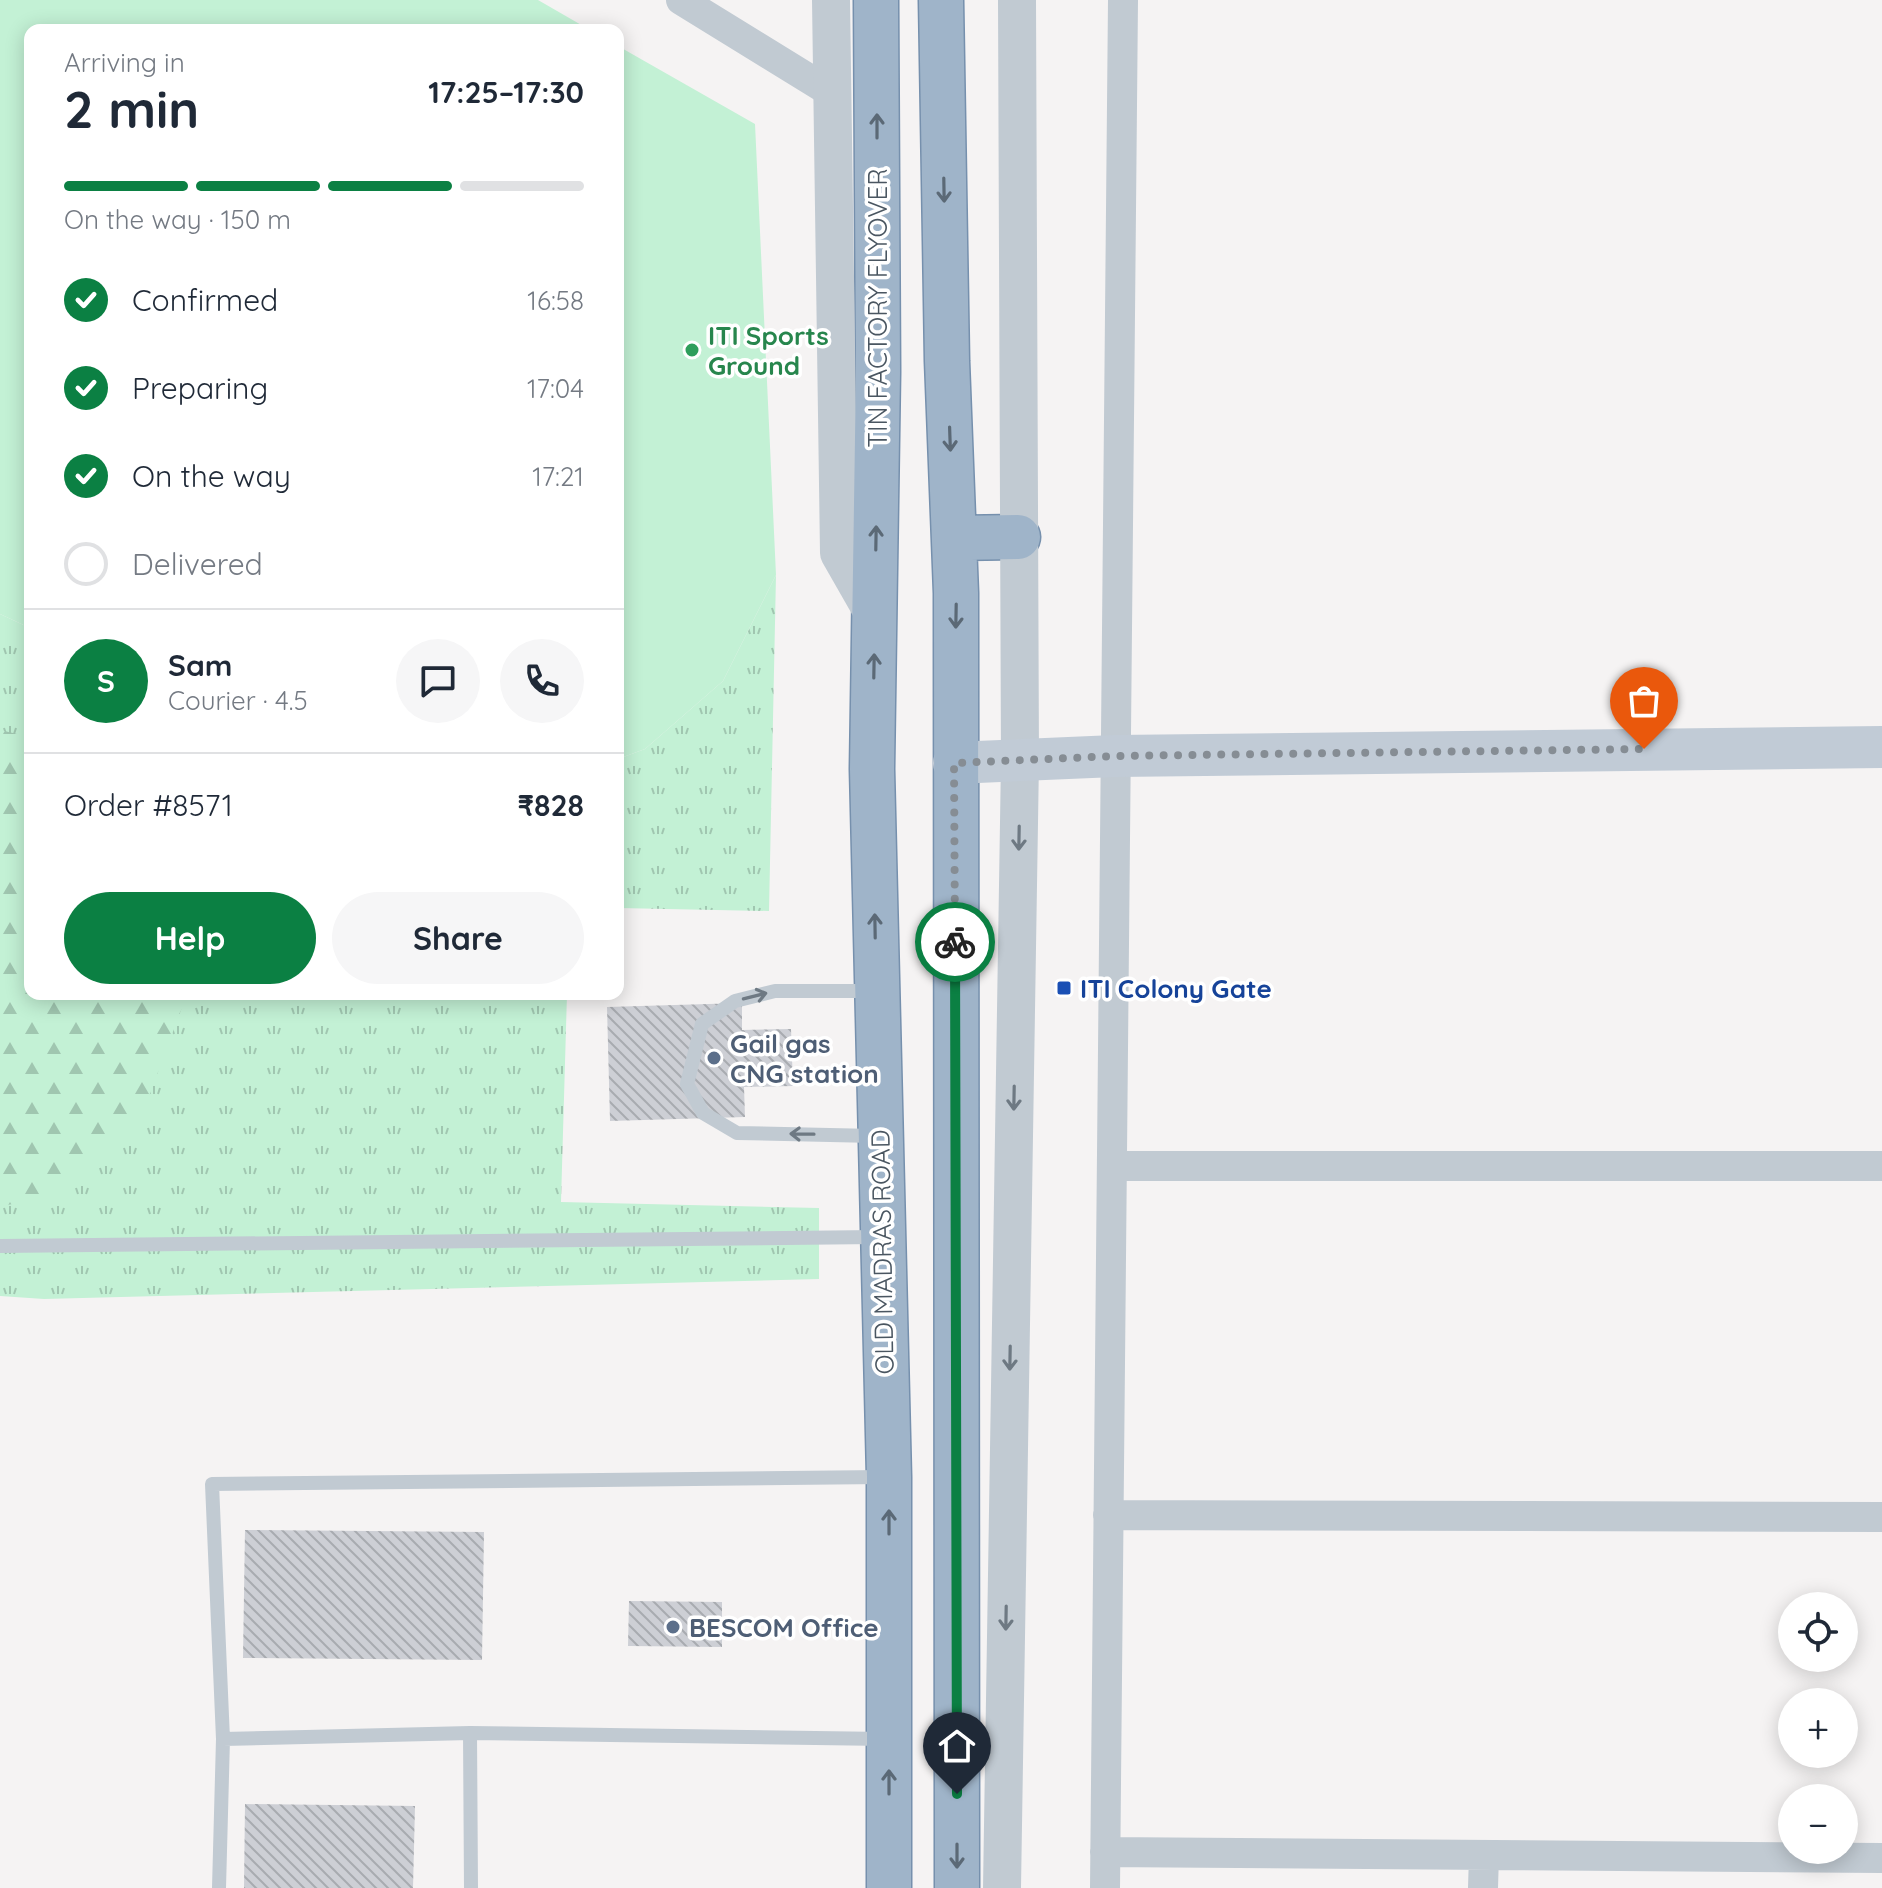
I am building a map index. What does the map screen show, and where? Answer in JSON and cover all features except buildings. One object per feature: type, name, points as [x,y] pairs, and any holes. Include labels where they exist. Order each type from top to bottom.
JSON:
[{"type":"highway","name":"TIN FACTORY FLYOVER","points":[[875,616],[876,0]]},
{"type":"highway","points":[[941,0],[954,538],[957,1888]]},
{"type":"highway","points":[[954,538],[1018,537]]},
{"type":"highway","name":"OLD MADRAS ROAD","points":[[875,616],[872,769],[889,1477],[889,1888]]},
{"type":"main road","points":[[954,763],[1115,756],[1882,747]]},
{"type":"street","points":[[681,0],[832,93]]},
{"type":"street","points":[[831,0],[839,553],[875,616]]},
{"type":"street","points":[[1002,1888],[1020,760],[1017,0]]},
{"type":"street","points":[[1105,1888],[1123,0]]},
{"type":"street","points":[[1112,1166],[1882,1166]]},
{"type":"street","points":[[1108,1515],[1882,1517]]},
{"type":"street","points":[[1105,1852],[1882,1858]]},
{"type":"street","points":[[1483,1888],[1484,1855]]},
{"type":"lane","points":[[876,991],[775,991],[735,1001],[702,1024],[687,1084],[703,1113],[737,1133],[880,1136]]},
{"type":"lane","points":[[0,1246],[881,1237]]},
{"type":"lane","points":[[219,1888],[223,1739],[212,1484],[889,1477]]},
{"type":"lane","points":[[223,1739],[470,1733],[889,1739]]},
{"type":"lane","points":[[470,1733],[471,1888]]},
{"type":"green space","points":[[0,0],[538,0],[580,24],[24,24],[24,625],[0,614]]},
{"type":"green space","name":"ITI Sports Ground","points":[[624,49],[755,124],[776,575],[723,681],[645,749],[624,757]]},
{"type":"green space","points":[[776,575],[769,911],[624,908],[624,757],[645,749],[723,681]]},
{"type":"green space","points":[[0,614],[24,625],[24,1000],[567,1000],[561,1202],[819,1208],[819,1279],[44,1299],[0,1296]]},
{"type":"green space","points":[[0,730],[24,736],[24,1000],[185,1000],[139,1123],[33,1201],[0,1206]]},
{"type":"way so far","points":[[955,942],[954,763],[1115,756],[1644,749]]},
{"type":"place","name":"ITI Sports Ground","points":[[692,350]]},
{"type":"place","name":"ITI Colony Gate","points":[[1064,988]]},
{"type":"place","name":"Gail gas CNG station","points":[[714,1058]]},
{"type":"place","name":"BESCOM Office","points":[[673,1627]]},
{"type":"route","points":[[955,942],[957,1794]]}]
